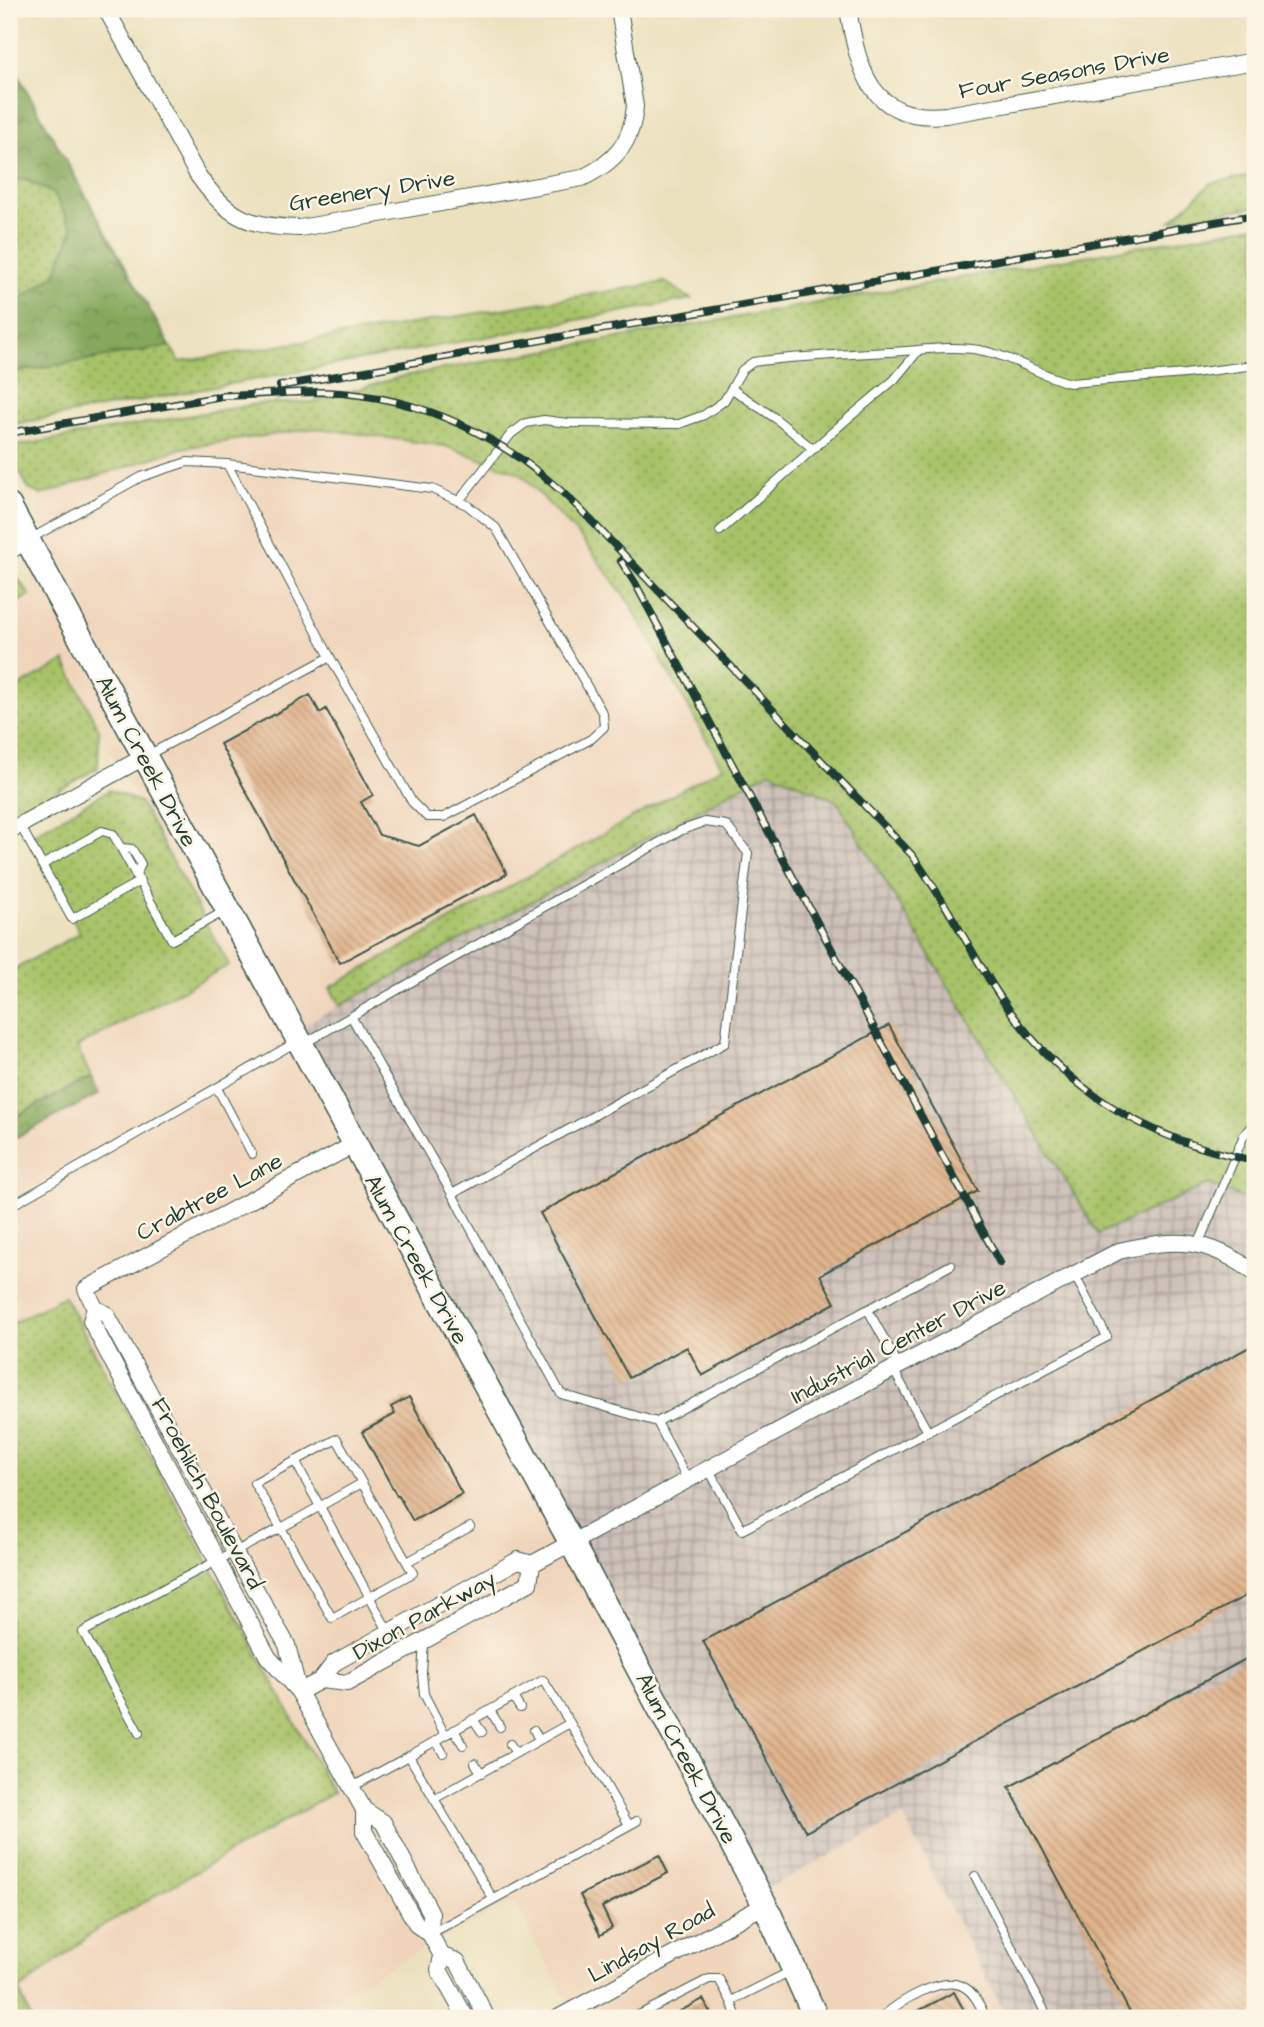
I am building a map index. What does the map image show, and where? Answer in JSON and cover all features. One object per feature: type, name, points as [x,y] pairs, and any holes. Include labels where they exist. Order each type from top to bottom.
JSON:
[{"type":"main road","name":"Alum Creek Drive","points":[[9,506],[18,546],[144,757],[765,1905],[809,2011]]},
{"type":"street","name":"Greenery Drive","points":[[106,9],[203,183],[223,206],[239,217],[259,225],[300,228],[582,178],[608,163],[622,148],[634,121],[634,91],[619,9]]},
{"type":"street","name":"Four Seasons Drive","points":[[848,9],[858,60],[872,88],[883,100],[914,116],[946,116],[1255,61]]},
{"type":"street","points":[[14,828],[144,757]]},
{"type":"street","name":"Crabtree Lane","points":[[86,1289],[355,1144]]},
{"type":"street","name":"Industrial Center Drive","points":[[571,1542],[1119,1251],[1149,1244],[1180,1242],[1198,1245],[1239,1261],[1255,1273]]},
{"type":"street","name":"Froehlich Boulevard","points":[[86,1289],[95,1308],[107,1315],[287,1645],[299,1692]]},
{"type":"street","name":"Froehlich Boulevard","points":[[95,1308],[91,1321],[268,1657],[299,1692],[365,1810],[364,1831],[417,1925],[430,1934],[442,1956],[439,1970],[466,2018]]},
{"type":"street","name":"Dixon Parkway","points":[[299,1692],[321,1680],[334,1663],[388,1631],[519,1560],[532,1564],[571,1542]]},
{"type":"street","name":"Dixon Parkway","points":[[321,1680],[347,1683],[424,1641],[529,1583],[532,1564]]},
{"type":"street","name":"Lindsay Road","points":[[558,2018],[765,1905]]},
{"type":"street","name":"Froehlich Boulevard","points":[[442,1956],[457,1961],[487,2018]]},
{"type":"lane","points":[[459,501],[511,434],[526,423],[544,421],[568,424],[679,424],[704,415],[724,401],[742,370],[752,362],[919,350],[977,349],[1070,383],[1185,374],[1255,365]]},
{"type":"lane","points":[[720,531],[894,380],[919,350]]},
{"type":"lane","points":[[732,389],[775,418],[813,449]]},
{"type":"lane","points":[[18,546],[141,477],[187,462],[227,464],[432,489],[467,505],[496,528],[603,714],[604,727],[591,738],[444,817],[427,817],[412,802],[330,657],[227,464]]},
{"type":"lane","points":[[144,757],[330,657]]},
{"type":"lane","points":[[9,1207],[217,1088],[682,830],[705,822],[726,825],[748,853],[724,1043],[452,1194]]},
{"type":"lane","points":[[14,828],[42,865],[72,919],[138,878]]},
{"type":"lane","points":[[42,865],[102,831],[113,834],[122,848],[172,940],[227,909]]},
{"type":"lane","points":[[351,1016],[561,1394],[657,1422],[951,1265]]},
{"type":"lane","points":[[217,1088],[251,1154]]},
{"type":"lane","points":[[1198,1245],[1244,1135],[1255,1122]]},
{"type":"lane","points":[[708,1468],[742,1530],[1107,1337],[1073,1274]]},
{"type":"lane","points":[[868,1310],[928,1432]]},
{"type":"lane","points":[[657,1422],[687,1479]]},
{"type":"lane","points":[[337,1439],[362,1483],[413,1573],[332,1618],[254,1483],[337,1439]]},
{"type":"lane","points":[[295,1461],[388,1631]]},
{"type":"lane","points":[[139,1732],[83,1632],[362,1483]]},
{"type":"lane","points":[[407,1562],[470,1527]]},
{"type":"lane","points":[[424,1641],[424,1694],[445,1735]]},
{"type":"lane","points":[[352,1787],[543,1680],[633,1823],[430,1934]]},
{"type":"lane","points":[[513,1697],[520,1708]]},
{"type":"lane","points":[[490,1710],[500,1727]]},
{"type":"lane","points":[[473,1719],[482,1732]]},
{"type":"lane","points":[[434,1799],[459,1780],[481,1773],[497,1758],[516,1753],[570,1723]]},
{"type":"lane","points":[[454,1730],[463,1745]]},
{"type":"lane","points":[[534,1730],[539,1740]]},
{"type":"lane","points":[[436,1741],[443,1753]]},
{"type":"lane","points":[[510,1744],[516,1753]]},
{"type":"lane","points":[[409,1756],[493,1899]]},
{"type":"lane","points":[[475,1763],[481,1773]]},
{"type":"lane","points":[[975,1877],[1048,2018]]},
{"type":"lane","points":[[731,2001],[794,1970]]},
{"type":"lane","points":[[634,2018],[709,1979],[719,1979],[737,2018]]},
{"type":"lane","points":[[881,2018],[905,2001],[935,1986],[948,1983],[965,1987],[972,1993],[986,2018]]},
{"type":"shaded area","points":[[317,428],[445,446],[520,472],[582,539],[630,604],[722,767],[330,988],[340,1006],[299,1028],[761,1891],[903,1815],[1007,2018],[588,2018],[568,2002],[513,1901],[295,2018],[31,2018],[18,1991],[99,1928],[333,1793],[64,1296],[9,1325],[9,1141],[99,1094],[77,1047],[229,964],[99,730],[65,662],[9,692],[9,607],[30,595],[41,495],[182,448]]},
{"type":"shaded area","points":[[770,771],[837,801],[1098,1234],[1209,1184],[1255,1203],[1255,2018],[1007,2018],[903,1816],[761,1892],[298,1028]]},
{"type":"green space","points":[[9,59],[170,346],[9,373],[9,307],[55,274],[73,230],[54,194],[27,180],[9,180]]},
{"type":"green space","points":[[1255,175],[1255,207],[1171,221],[1211,183]]},
{"type":"green space","points":[[27,179],[55,194],[73,229],[55,274],[9,307],[9,180]]},
{"type":"green space","points":[[1255,226],[1255,1203],[1209,1184],[1098,1234],[837,801],[770,771],[340,1006],[330,988],[722,767],[630,604],[582,539],[520,473],[445,446],[317,428],[182,448],[41,495],[29,489],[9,453],[9,447],[256,404],[314,402],[403,376]]},
{"type":"green space","points":[[665,282],[691,299],[9,425],[9,373],[170,346],[180,362]]},
{"type":"green space","points":[[9,570],[30,595],[9,607]]},
{"type":"green space","points":[[65,661],[99,730],[98,768],[9,818],[9,692]]},
{"type":"green space","points":[[109,790],[140,802],[229,965],[77,1047],[91,1077],[9,1120],[9,972],[80,933],[29,837]]},
{"type":"green space","points":[[91,1077],[99,1094],[9,1141],[9,1120]]},
{"type":"green space","points":[[64,1296],[333,1793],[99,1928],[19,1991],[31,2018],[9,2018],[9,1999],[18,1991],[9,1973],[9,1325]]},
{"type":"building","points":[[310,695],[320,713],[326,709],[373,795],[361,802],[379,835],[419,846],[476,815],[507,874],[340,963],[220,744]]},
{"type":"building","points":[[889,1025],[978,1191],[820,1275],[835,1303],[702,1376],[687,1347],[629,1378],[540,1213]]},
{"type":"building","points":[[1255,1344],[1255,1591],[806,1832],[703,1641]]},
{"type":"building","points":[[409,1397],[462,1494],[413,1521],[362,1432],[395,1414],[391,1407]]},
{"type":"building","points":[[1255,1654],[1255,2018],[1133,2018],[1009,1787]]},
{"type":"building","points":[[659,1855],[668,1873],[602,1907],[612,1928],[600,1935],[580,1895]]},
{"type":"building","points":[[954,1992],[966,2014],[958,2018],[905,2018]]},
{"type":"building","points":[[703,1999],[713,2018],[667,2018]]},
{"type":"waterway","points":[[9,1956],[17,1978],[9,1989]]},
{"type":"railway","points":[[280,386],[1255,215]]},
{"type":"railway","points":[[221,396],[323,392],[396,402],[463,425],[524,462],[580,509],[912,855],[999,995],[1023,1028],[1050,1058],[1109,1105],[1142,1124],[1215,1152],[1255,1161]]},
{"type":"railway","points":[[9,433],[228,395]]},
{"type":"railway","points":[[621,561],[1000,1263]]}]
